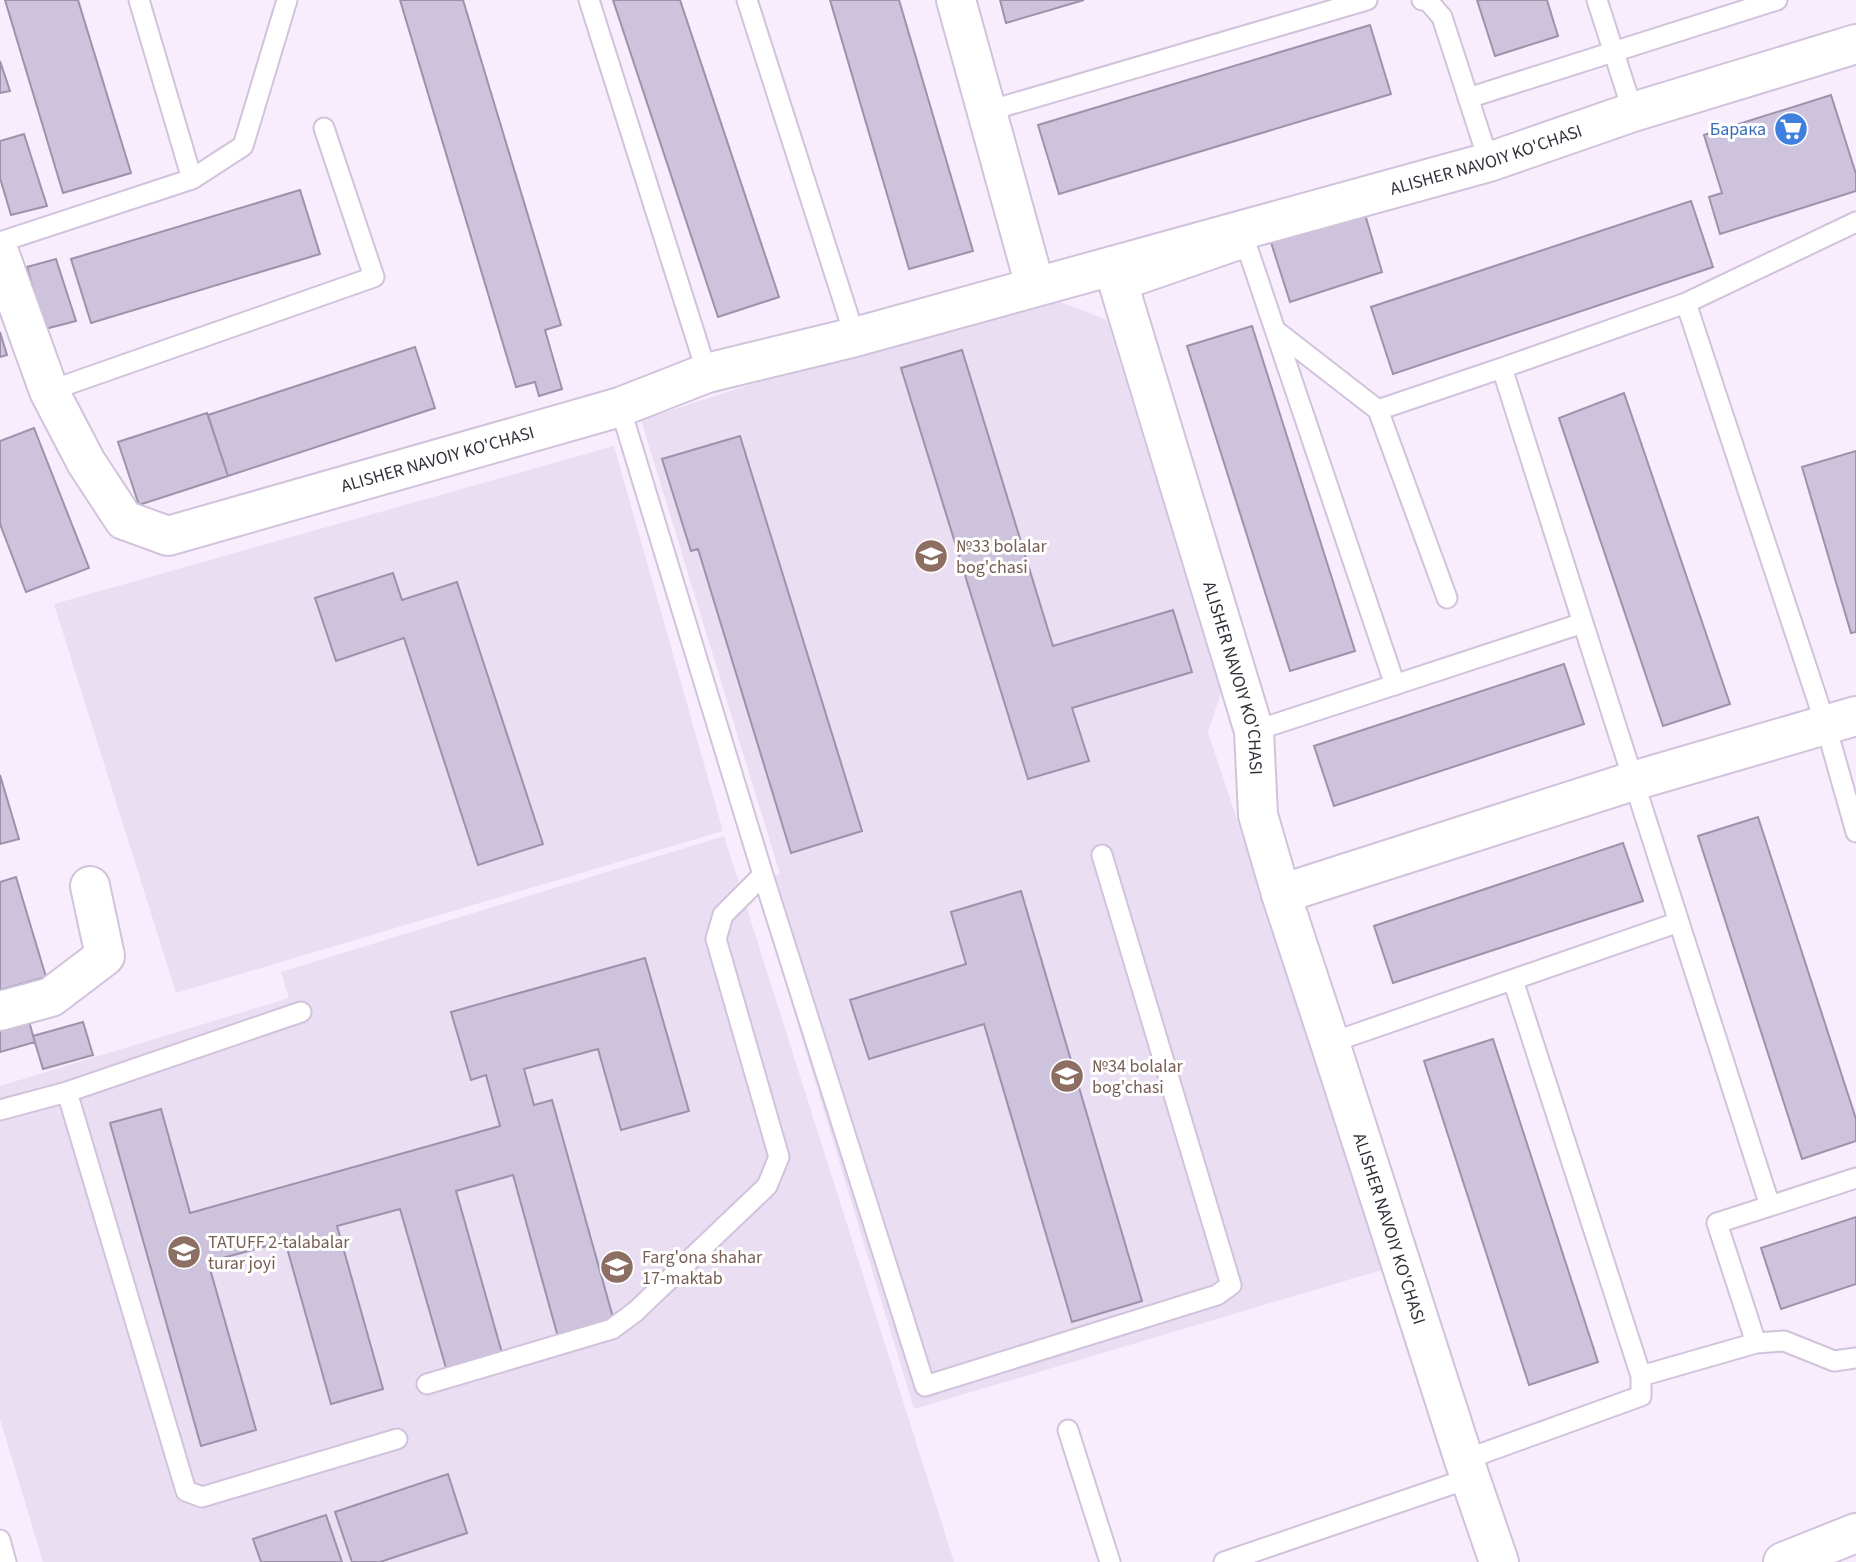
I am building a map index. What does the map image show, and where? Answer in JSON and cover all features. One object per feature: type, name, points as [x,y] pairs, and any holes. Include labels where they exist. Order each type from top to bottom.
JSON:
[{"type":"street","points":[[956,0],[1035,286]]},
{"type":"street","name":"ALISHER NAVOIY KO'CHASI","points":[[0,255],[49,391],[86,462],[124,520],[168,536],[620,407],[707,373],[855,337],[1035,286],[1116,278],[1489,162],[1633,112],[1856,44]]},
{"type":"street","name":"ALISHER NAVOIY KO'CHASI","points":[[1116,278],[1254,731],[1258,815],[1280,894],[1467,1469],[1500,1562]]},
{"type":"street","points":[[1280,894],[1633,781],[1841,721]]},
{"type":"street","points":[[0,1011],[51,997],[105,956],[90,886]]},
{"type":"street","points":[[1783,1562],[1856,1533]]},
{"type":"lane","points":[[139,0],[192,178]]},
{"type":"lane","points":[[0,242],[192,178],[243,146],[287,0]]},
{"type":"lane","points":[[589,0],[707,373]]},
{"type":"lane","points":[[747,0],[855,337]]},
{"type":"lane","points":[[988,111],[1367,0]]},
{"type":"lane","points":[[1422,0],[1429,1],[1442,17],[1489,162]]},
{"type":"lane","points":[[1597,0],[1633,112]]},
{"type":"lane","points":[[1468,97],[1777,0]]},
{"type":"lane","points":[[49,391],[374,277],[324,128]]},
{"type":"lane","points":[[1378,410],[1686,303],[1856,222]]},
{"type":"lane","points":[[1116,278],[1247,247],[1395,685]]},
{"type":"lane","points":[[1686,303],[1841,721],[1856,832]]},
{"type":"lane","points":[[1275,330],[1378,410],[1447,598]]},
{"type":"lane","points":[[1502,368],[1770,1206]]},
{"type":"lane","points":[[620,407],[763,875],[925,1386],[1217,1295],[1231,1285],[1102,855]]},
{"type":"lane","points":[[1254,731],[1583,623]]},
{"type":"lane","points":[[427,1384],[612,1329],[635,1312],[767,1186],[779,1157],[716,939],[723,915],[763,875]]},
{"type":"lane","points":[[1330,1043],[1679,922]]},
{"type":"lane","points":[[1224,1562],[1467,1469],[1641,1396],[1641,1376],[1513,981]]},
{"type":"lane","points":[[0,1110],[68,1092],[301,1012]]},
{"type":"lane","points":[[68,1092],[186,1491],[202,1497],[397,1439]]},
{"type":"lane","points":[[1756,1343],[1717,1223],[1856,1178]]},
{"type":"lane","points":[[1641,1376],[1756,1343],[1784,1341],[1834,1361],[1856,1358]]},
{"type":"lane","points":[[1068,1430],[1110,1562]]},
{"type":"lane","points":[[0,1540],[6,1562]]},
{"type":"shaded area","points":[[1042,295],[1107,320],[1221,693],[1208,732],[1385,1269],[914,1409],[755,883],[780,874],[641,420]]},
{"type":"shaded area","points":[[614,446],[723,831],[176,993],[54,604]]},
{"type":"shaded area","name":"Farg'ona shahar 17-maktab","points":[[724,836],[954,1562],[43,1562],[0,1419],[0,1086],[289,998],[281,972]]},
{"type":"building","points":[[5,0],[78,0],[131,173],[63,193]]},
{"type":"building","points":[[400,0],[463,0],[561,325],[545,330],[562,389],[539,396],[535,382],[516,387]]},
{"type":"building","points":[[613,0],[680,0],[779,297],[718,317]]},
{"type":"building","points":[[830,0],[899,0],[973,251],[909,269]]},
{"type":"building","points":[[1000,0],[1084,0],[1006,23]]},
{"type":"building","points":[[1477,0],[1547,0],[1558,36],[1495,56]]},
{"type":"building","points":[[1370,25],[1391,94],[1059,194],[1038,125]]},
{"type":"building","points":[[0,61],[10,91],[0,93]]},
{"type":"building","points":[[1831,95],[1856,174],[1856,191],[1720,234],[1709,197],[1722,193],[1704,135]]},
{"type":"building","points":[[24,134],[47,206],[11,215],[0,178],[0,141]]},
{"type":"building","points":[[300,190],[320,254],[91,323],[71,259]]},
{"type":"building","points":[[1691,201],[1713,267],[1393,374],[1371,307]]},
{"type":"building","points":[[1362,204],[1382,272],[1290,302],[1268,233]]},
{"type":"building","points":[[56,259],[76,321],[45,329],[27,267]]},
{"type":"building","points":[[1252,326],[1355,651],[1290,671],[1187,346]]},
{"type":"building","points":[[0,332],[7,355],[0,357]]},
{"type":"building","points":[[415,347],[435,408],[228,476],[208,415]]},
{"type":"building","points":[[962,350],[1053,646],[1173,610],[1192,672],[1072,708],[1089,761],[1028,779],[901,368]]},
{"type":"building","points":[[1624,393],[1730,704],[1663,726],[1559,418]]},
{"type":"building","points":[[207,413],[228,476],[139,505],[118,442]]},
{"type":"building","points":[[34,428],[89,568],[26,592],[0,524],[0,441]]},
{"type":"building","points":[[740,436],[862,831],[791,853],[698,549],[691,551],[662,459]]},
{"type":"building","points":[[1856,451],[1856,632],[1851,633],[1802,467]]},
{"type":"building","points":[[393,573],[402,600],[457,582],[543,844],[478,865],[404,638],[336,661],[315,598]]},
{"type":"building","points":[[1564,664],[1584,724],[1334,806],[1314,746]]},
{"type":"building","points":[[0,775],[19,839],[0,844]]},
{"type":"building","points":[[1758,817],[1856,1119],[1856,1141],[1802,1159],[1698,836]]},
{"type":"building","points":[[1623,843],[1643,901],[1393,983],[1374,926]]},
{"type":"building","points":[[16,877],[46,977],[0,990],[0,882]]},
{"type":"building","points":[[1021,891],[1142,1301],[1072,1322],[984,1024],[869,1059],[850,1000],[966,964],[951,912]]},
{"type":"building","points":[[645,958],[689,1111],[621,1130],[598,1049],[524,1069],[534,1105],[552,1100],[614,1321],[558,1337],[513,1175],[456,1191],[502,1353],[446,1368],[400,1209],[337,1226],[383,1389],[331,1404],[285,1241],[208,1262],[256,1430],[201,1446],[110,1123],[161,1109],[190,1213],[500,1126],[486,1075],[471,1080],[451,1012]]},
{"type":"building","points":[[27,1015],[35,1042],[0,1052],[0,1023]]},
{"type":"building","points":[[83,1022],[93,1055],[43,1069],[33,1036]]},
{"type":"building","points":[[1493,1039],[1598,1362],[1529,1385],[1424,1061]]},
{"type":"building","points":[[1856,1217],[1856,1284],[1781,1309],[1761,1248]]},
{"type":"building","points":[[448,1474],[467,1533],[380,1562],[352,1562],[335,1512]]},
{"type":"building","points":[[326,1515],[342,1562],[261,1562],[253,1539]]},
{"type":"place","name":"Барака","points":[[1791,129]]},
{"type":"place","name":"№33 bolalar bog'chasi","points":[[931,556]]},
{"type":"place","name":"№34 bolalar bog'chasi","points":[[1067,1076]]},
{"type":"place","name":"TATUFF 2-talabalar turar joyi","points":[[184,1252]]},
{"type":"place","name":"Farg'ona shahar 17-maktab","points":[[617,1267]]}]
